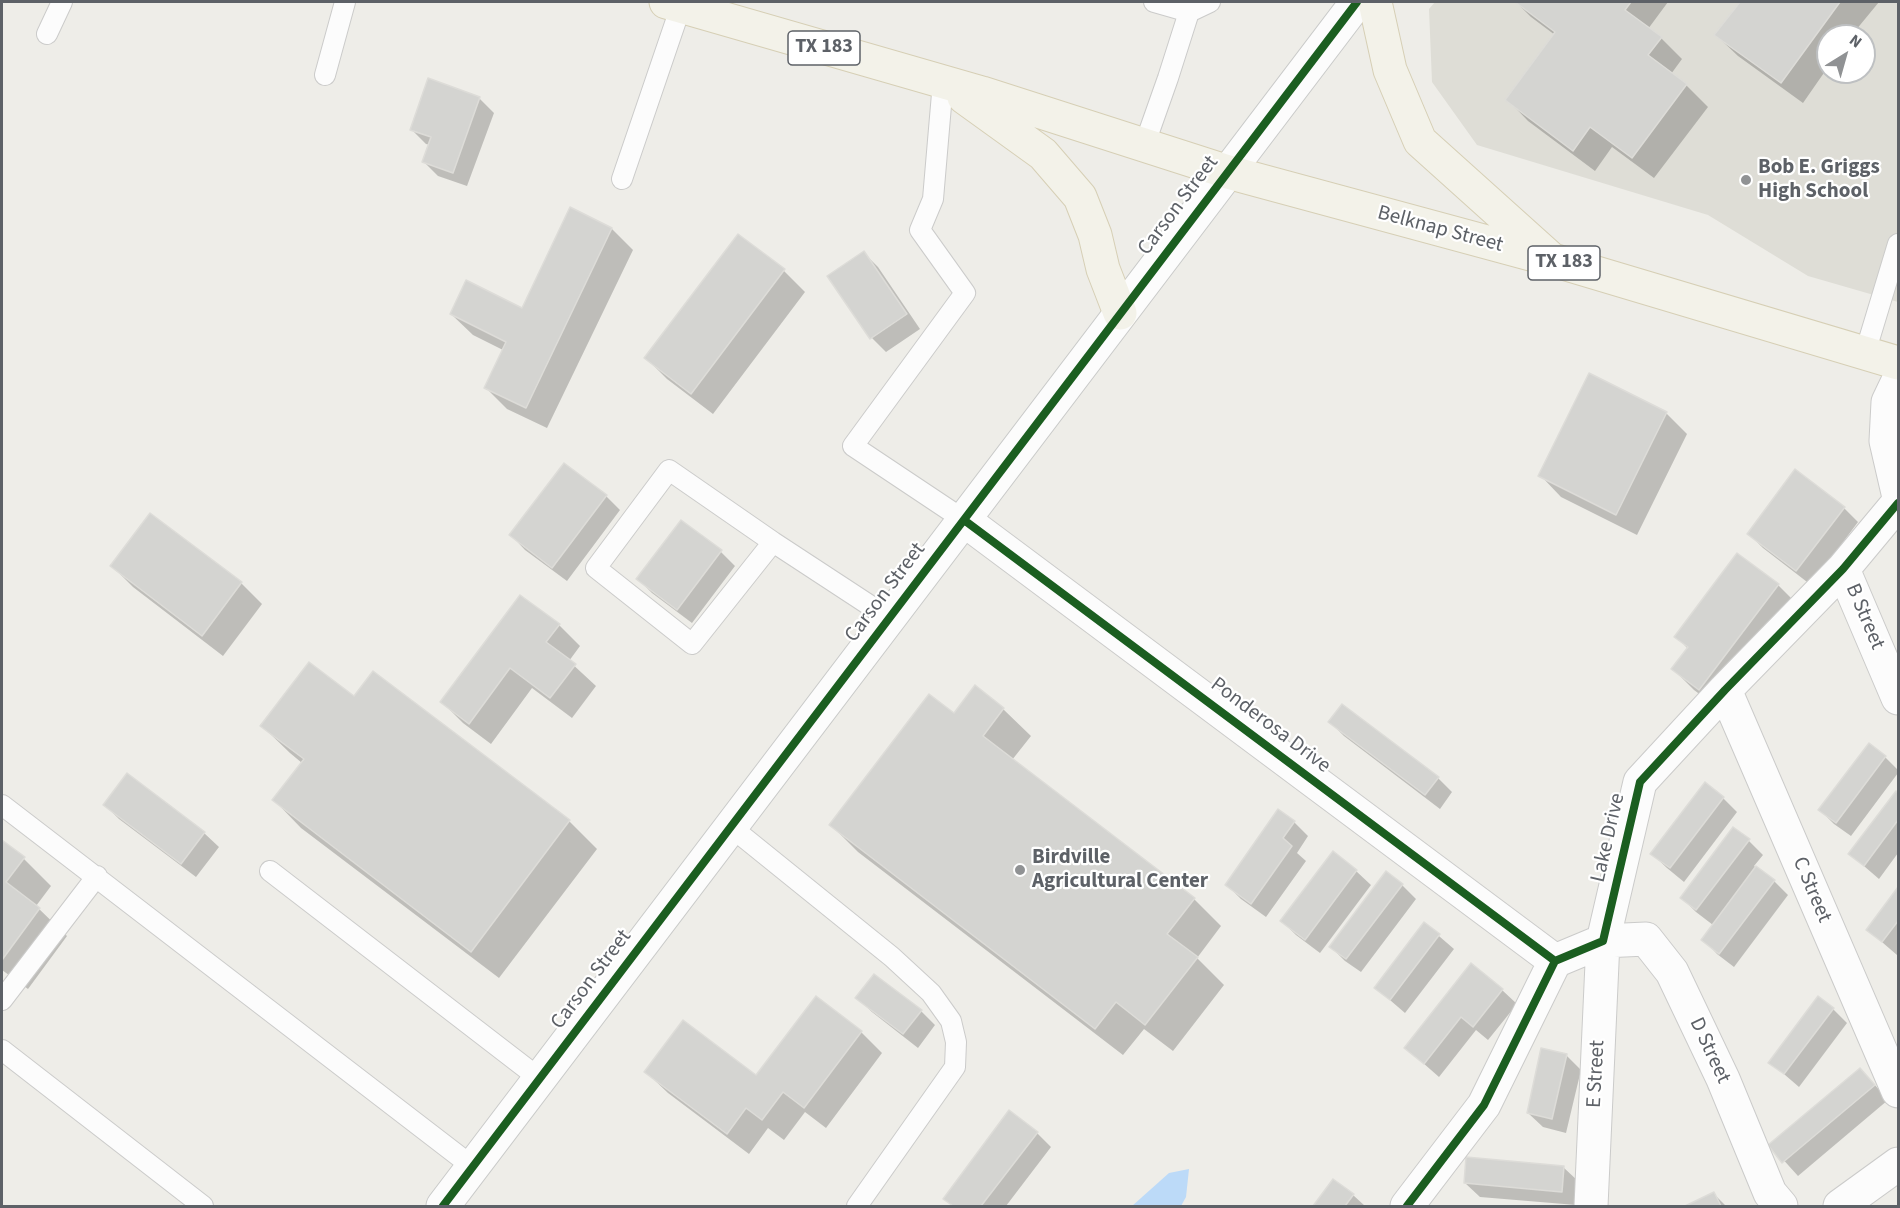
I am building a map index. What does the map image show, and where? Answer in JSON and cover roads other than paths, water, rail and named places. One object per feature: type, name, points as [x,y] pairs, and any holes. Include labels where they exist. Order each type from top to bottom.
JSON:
[{"type":"main road","points":[[1375,2],[1390,70],[1420,141],[1553,260]]},
{"type":"main road","name":"TX 183","points":[[674,4],[943,82]]},
{"type":"main road","name":"Belknap Street","points":[[943,82],[1228,172],[1553,260],[1899,363]]},
{"type":"main road","points":[[943,82],[1043,154],[1080,197],[1120,313]]},
{"type":"street","name":"Carson Street","points":[[443,1206],[1357,2]]},
{"type":"street","points":[[1899,381],[1888,402],[1886,441],[1899,493]]},
{"type":"street","name":"Lake Drive","points":[[1603,941],[1641,782],[1725,690],[1843,569],[1899,503]]},
{"type":"street","name":"Ponderosa Drive","points":[[964,520],[1555,961]]},
{"type":"street","name":"B Street","points":[[1843,569],[1899,698]]},
{"type":"street","name":"C Street","points":[[1725,690],[1899,1091]]},
{"type":"street","name":"D Street","points":[[1603,941],[1646,939],[1672,972],[1723,1079],[1770,1193],[1781,1206]]},
{"type":"street","points":[[1407,1206],[1484,1105],[1555,961],[1603,941]]},
{"type":"street","name":"E Street","points":[[1591,1206],[1603,941]]},
{"type":"street","points":[[1840,1206],[1899,1164]]},
{"type":"lane","points":[[47,34],[62,2]]},
{"type":"lane","points":[[325,75],[345,2]]},
{"type":"lane","points":[[1154,2],[1189,12],[1210,2]]},
{"type":"lane","points":[[622,179],[674,4]]},
{"type":"lane","points":[[1144,146],[1189,12]]},
{"type":"lane","points":[[943,82],[933,199],[920,230],[965,293],[853,446],[964,520]]},
{"type":"lane","points":[[1865,353],[1899,244]]},
{"type":"lane","points":[[773,543],[692,645],[596,568],[669,470],[773,543],[889,618]]},
{"type":"lane","points":[[2,805],[473,1167]]},
{"type":"lane","points":[[731,827],[892,957],[931,993],[951,1021],[956,1041],[955,1067],[857,1206]]},
{"type":"lane","points":[[270,871],[540,1079]]},
{"type":"lane","points":[[2,1000],[97,876]]},
{"type":"lane","points":[[2,1050],[203,1206]]},
{"type":"water","points":[[1189,1169],[1186,1197],[1181,1206],[1132,1206],[1169,1173]]},
{"type":"place","name":"Bob E. Griggs High School","points":[[1746,180]]},
{"type":"place","name":"Birdville Agricultural Center","points":[[1020,870]]}]
